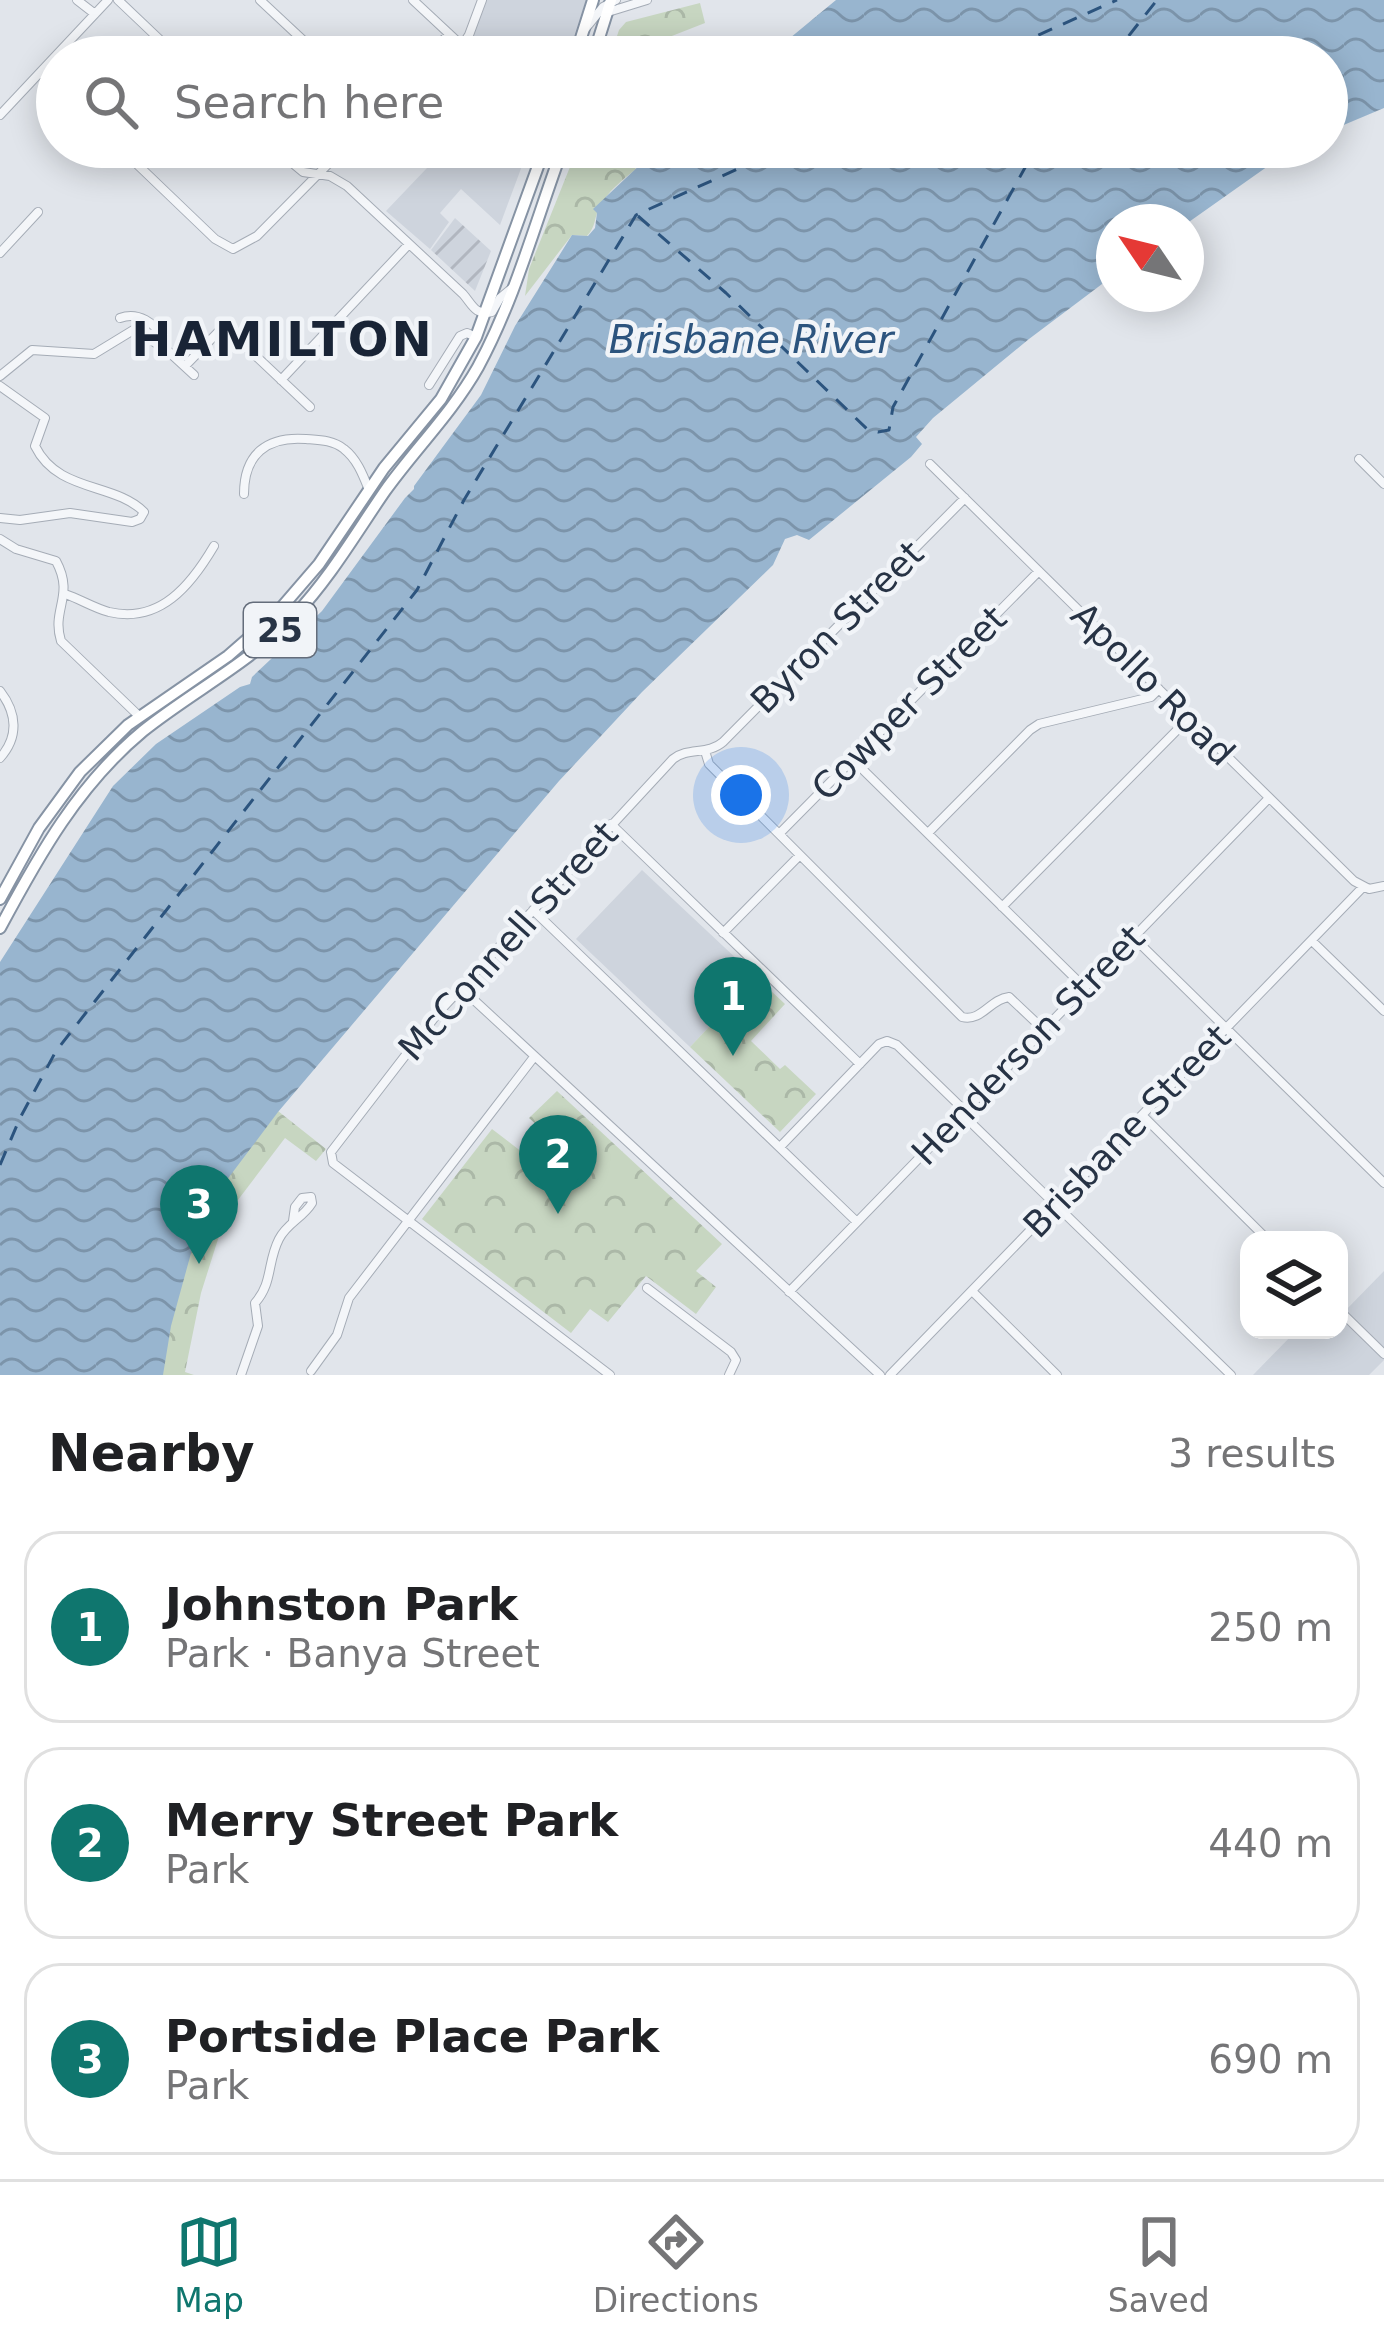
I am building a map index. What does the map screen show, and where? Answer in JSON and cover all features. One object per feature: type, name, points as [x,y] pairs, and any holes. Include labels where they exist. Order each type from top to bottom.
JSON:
[{"type":"highway","points":[[582,36],[593,0]]},
{"type":"highway","points":[[600,36],[611,4]]},
{"type":"highway","name":"25","points":[[0,899],[8,873],[70,783],[139,716],[228,656],[275,615],[319,564],[379,476],[441,399],[476,337],[537,168]]},
{"type":"highway","name":"25","points":[[0,928],[53,833],[101,770],[162,717],[257,651],[294,616],[468,384],[493,337],[555,168]]},
{"type":"street","points":[[77,0],[94,14]]},
{"type":"street","points":[[74,36],[108,0]]},
{"type":"street","points":[[118,0],[156,36]]},
{"type":"street","points":[[260,0],[299,36]]},
{"type":"street","points":[[413,0],[451,36]]},
{"type":"street","points":[[468,36],[482,0]]},
{"type":"street","points":[[584,30],[600,9],[647,0]]},
{"type":"street","points":[[0,115],[36,77]]},
{"type":"street","points":[[141,168],[227,248],[237,248],[261,233],[324,168]]},
{"type":"street","points":[[298,168],[339,180],[467,298],[471,307],[485,314],[512,288]]},
{"type":"street","points":[[0,253],[38,212]]},
{"type":"street","points":[[281,380],[410,244]]},
{"type":"street","points":[[467,298],[491,298]]},
{"type":"street","points":[[120,318],[135,315],[152,324],[164,338],[159,345]]},
{"type":"street","points":[[185,366],[224,326],[310,407]]},
{"type":"street","points":[[0,376],[30,350],[94,354],[135,329],[194,375]]},
{"type":"street","points":[[430,385],[460,336],[476,337]]},
{"type":"street","points":[[0,386],[45,418],[34,446],[51,467],[136,505],[144,513],[131,522],[70,513],[0,518]]},
{"type":"street","points":[[244,494],[251,460],[282,438],[336,444],[363,472],[369,490]]},
{"type":"street","points":[[1359,459],[1384,484]]},
{"type":"street","name":"Apollo Road","points":[[930,464],[1363,887]]},
{"type":"street","points":[[363,472],[379,476]]},
{"type":"street","name":"Byron Street","points":[[705,751],[723,742],[964,498]]},
{"type":"street","points":[[0,539],[22,552],[55,560],[65,581],[58,625],[61,641],[139,716]]},
{"type":"street","points":[[65,594],[108,611],[142,613],[164,605],[186,587],[214,546]]},
{"type":"street","name":"Cowper Street","points":[[779,834],[1039,571]]},
{"type":"street","points":[[928,833],[1039,724],[1151,697],[1159,689]]},
{"type":"street","points":[[0,692],[12,711],[14,734],[0,758]]},
{"type":"street","points":[[1002,907],[1188,718]]},
{"type":"street","points":[[705,751],[709,764],[962,1017],[975,1017],[1009,998],[1043,1029]]},
{"type":"street","name":"McConnell Street","points":[[407,1220],[333,1163],[333,1148],[424,1029],[611,824],[677,755],[705,751]]},
{"type":"street","points":[[853,760],[1084,987]]},
{"type":"street","name":"Henderson Street","points":[[789,1292],[1268,799]]},
{"type":"street","points":[[611,824],[860,1064]]},
{"type":"street","points":[[723,933],[800,855]]},
{"type":"street","points":[[1363,887],[1384,886]]},
{"type":"street","name":"Brisbane Street","points":[[890,1375],[1363,887]]},
{"type":"street","points":[[533,910],[857,1222]]},
{"type":"street","points":[[1132,938],[1384,1183]]},
{"type":"street","points":[[1312,941],[1384,1011]]},
{"type":"street","points":[[460,988],[880,1375]]},
{"type":"street","points":[[779,1147],[879,1044],[897,1045],[1231,1375]]},
{"type":"street","points":[[311,1371],[337,1335],[349,1298],[535,1057]]},
{"type":"street","points":[[1142,1115],[1259,1231]]},
{"type":"street","points":[[407,1220],[610,1375]]},
{"type":"street","points":[[241,1375],[258,1326],[255,1304],[267,1289],[278,1240],[292,1221]]},
{"type":"street","points":[[647,1288],[731,1352],[736,1360],[729,1375]]},
{"type":"street","points":[[972,1291],[1057,1375]]},
{"type":"street","points":[[1348,1319],[1384,1354]]},
{"type":"shaded area","points":[[487,0],[586,0],[574,36],[473,36]]},
{"type":"shaded area","points":[[427,168],[521,168],[500,225],[461,189],[440,213],[449,222],[430,249],[386,211]]},
{"type":"shaded area","points":[[455,218],[491,251],[475,291],[431,250]]},
{"type":"shaded area","points":[[642,870],[756,977],[690,1047],[576,939]]},
{"type":"shaded area","points":[[1384,1271],[1384,1360],[1369,1375],[1253,1375],[1288,1339],[1348,1339],[1348,1308]]},
{"type":"green space","points":[[700,3],[705,23],[672,36],[617,36],[626,22]]},
{"type":"green space","points":[[570,168],[636,169],[606,196],[587,236],[572,235],[525,296],[529,269]]},
{"type":"green space","points":[[756,977],[785,1004],[751,1041],[816,1094],[780,1132],[690,1047]]},
{"type":"green space","points":[[557,1091],[722,1244],[696,1271],[716,1287],[696,1314],[646,1276],[608,1322],[590,1309],[571,1333],[422,1219],[492,1129],[531,1159],[549,1136],[529,1118]]},
{"type":"green space","points":[[278,1111],[326,1149],[316,1161],[285,1138],[225,1217],[201,1293],[185,1372],[194,1375],[163,1375],[174,1312],[204,1219],[226,1179]]},
{"type":"water","points":[[836,0],[1384,0],[1384,108],[1348,123],[1348,36],[792,36]]},
{"type":"water","name":"Brisbane River","points":[[637,168],[1265,168],[1204,211],[1204,204],[1096,204],[1096,289],[933,418],[916,437],[922,444],[911,457],[809,540],[797,535],[785,539],[773,565],[642,692],[559,781],[278,1112],[214,1197],[196,1235],[163,1375],[0,1375],[0,962],[113,786],[156,744],[250,684],[322,611],[481,395],[515,326],[572,235],[588,236],[595,228],[593,209]]},
{"type":"ferry route","points":[[1036,36],[1117,0]]},
{"type":"ferry route","points":[[1129,36],[1157,0]]},
{"type":"ferry route","points":[[0,1165],[56,1051],[417,590],[464,500],[636,215],[740,168]]},
{"type":"ferry route","points":[[638,216],[867,429],[878,432],[889,430],[893,407],[1025,168]]},
{"type":"place","name":"Johnston Park","points":[[733,1056]]},
{"type":"place","name":"Merry Street Park","points":[[558,1214]]},
{"type":"place","name":"Portside Place Park","points":[[199,1264]]},
{"type":"district","name":"HAMILTON","points":[[283,339]]}]
